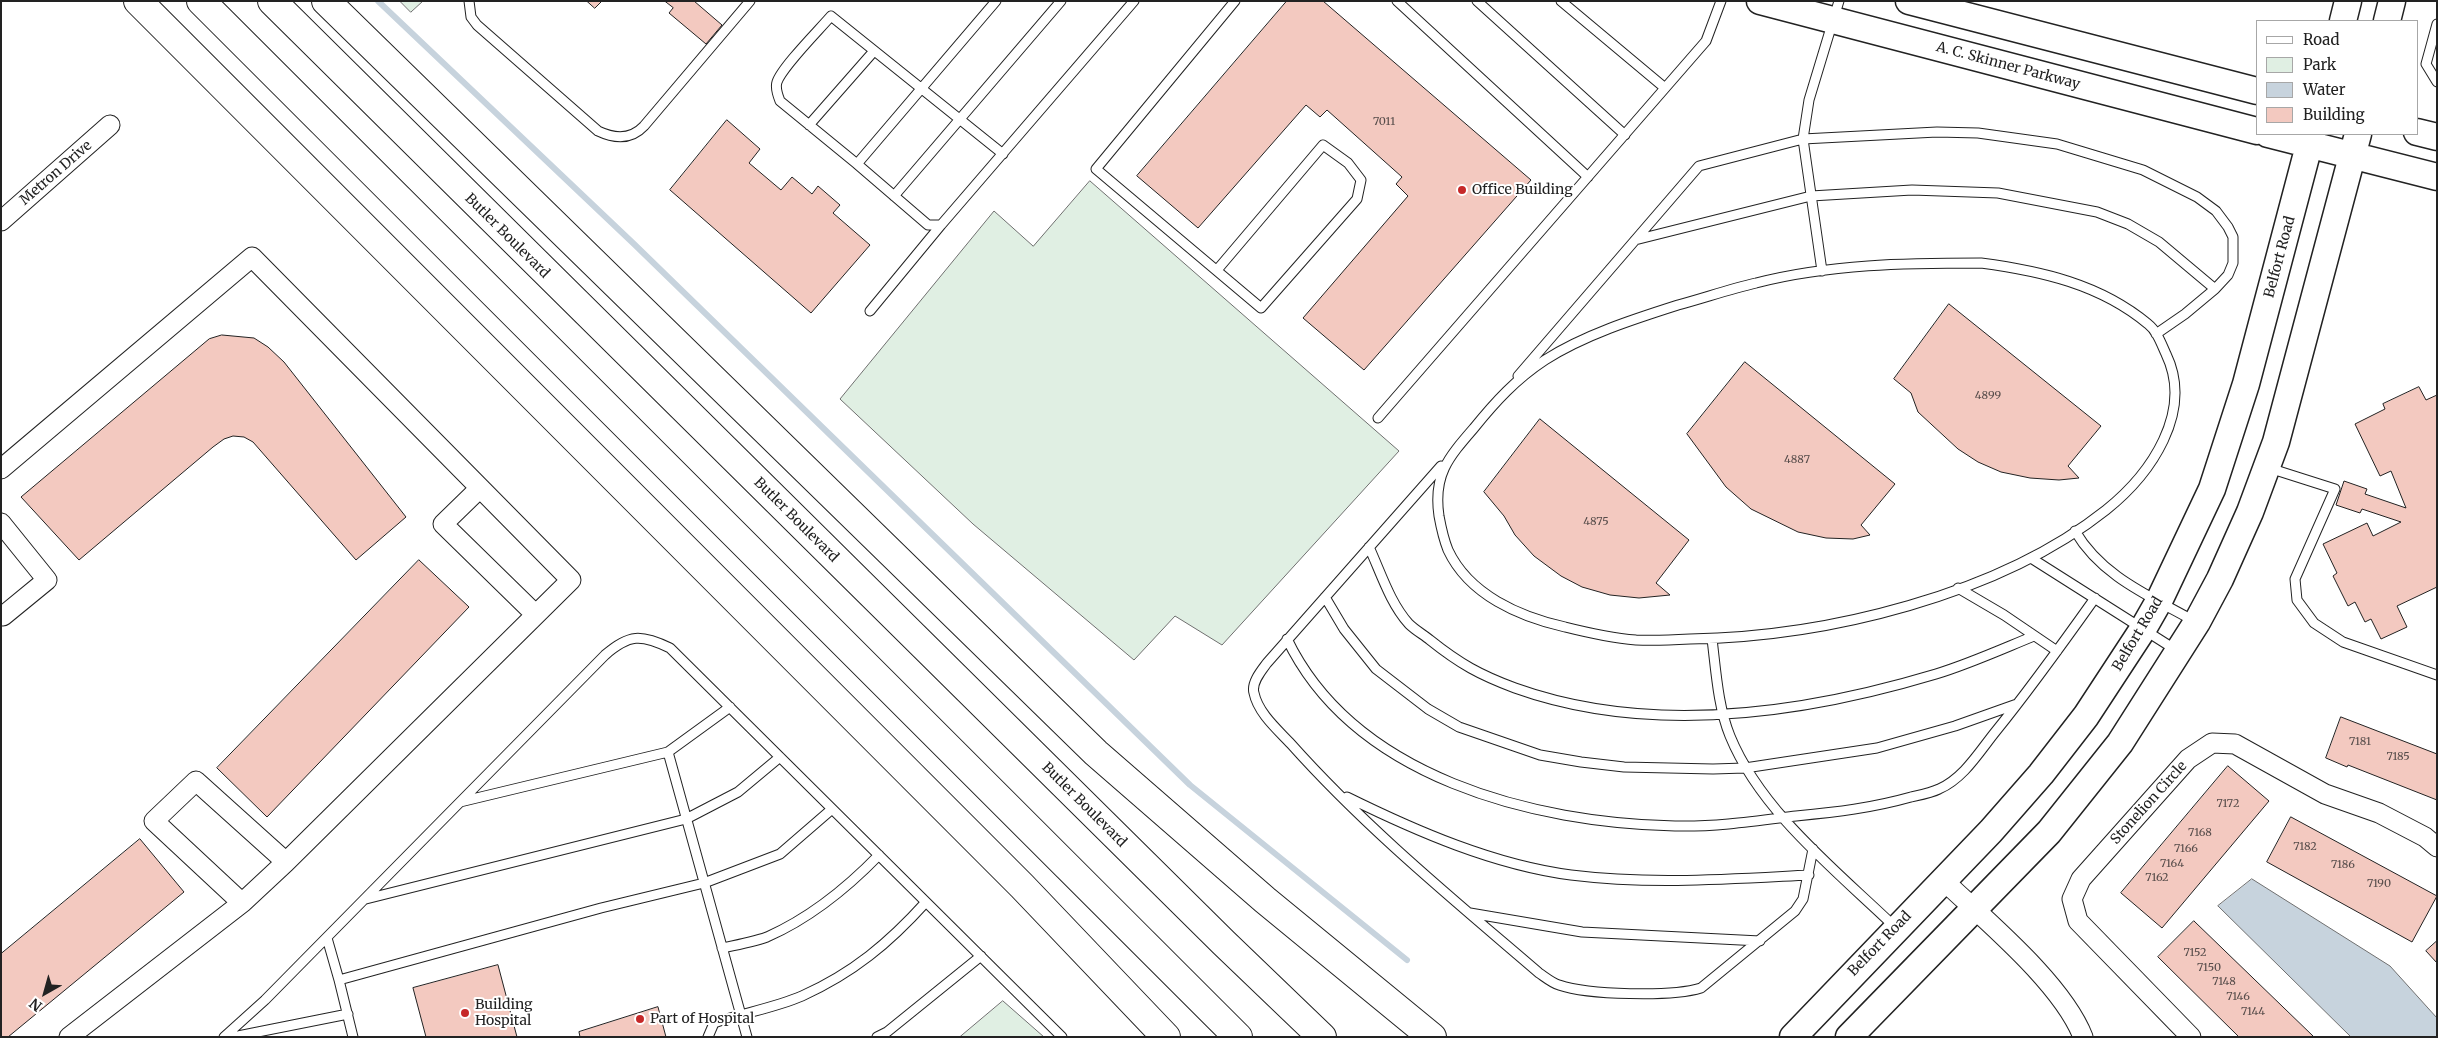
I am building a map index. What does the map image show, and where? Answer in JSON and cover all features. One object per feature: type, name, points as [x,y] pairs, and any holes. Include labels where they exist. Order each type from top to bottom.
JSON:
[{"type":"highway","points":[[138,1],[1022,886],[1166,1037]]},
{"type":"highway","points":[[201,1],[1238,1037]]},
{"type":"highway","name":"Butler Boulevard","points":[[272,1],[1216,936],[1322,1037]]},
{"type":"highway","points":[[326,1],[1096,753],[1265,900],[1432,1037]]},
{"type":"main road","name":"A. C. Skinner Parkway","points":[[1760,1],[1836,11],[2256,131]]},
{"type":"main road","points":[[1909,1],[2256,91]]},
{"type":"main road","points":[[2342,20],[2348,1]]},
{"type":"main road","points":[[2387,20],[2392,1]]},
{"type":"main road","points":[[2418,132],[2437,137]]},
{"type":"main road","points":[[2277,135],[2356,145],[2437,177]]},
{"type":"main road","name":"Belfort Road","points":[[1793,1037],[1991,831],[2041,774],[2086,716],[2143,629],[2159,601],[2212,489],[2246,384],[2311,139]]},
{"type":"main road","points":[[1849,1037],[2049,832],[2120,743],[2180,652],[2224,570],[2250,512],[2266,468],[2278,432],[2356,145]]},
{"type":"street","name":"Metron Drive","points":[[1,221],[110,124]]},
{"type":"street","points":[[1,469],[252,257],[571,580],[286,862],[242,903],[69,1037]]},
{"type":"street","points":[[480,488],[443,524],[535,614]]},
{"type":"street","points":[[1,523],[47,580],[3,616],[1,614]]},
{"type":"street","name":"Stonelion Circle","points":[[2191,1037],[2078,921],[2072,899],[2081,879],[2188,759],[2212,743],[2235,744],[2325,794],[2379,812],[2425,837],[2437,847]]},
{"type":"street","points":[[242,903],[154,821],[196,781],[286,862]]},
{"type":"street","points":[[1943,880],[2044,978],[2078,1023],[2083,1037]]},
{"type":"lane","points":[[469,1],[470,17],[598,131],[607,135],[627,137],[637,134],[750,1]]},
{"type":"lane","points":[[857,164],[996,1]]},
{"type":"lane","points":[[894,196],[1062,1]]},
{"type":"lane","points":[[870,311],[1134,1]]},
{"type":"lane","points":[[1217,270],[1323,145],[1348,163],[1361,180],[1357,198],[1261,308],[1096,169],[1235,1]]},
{"type":"lane","points":[[1397,1],[1588,177]]},
{"type":"lane","points":[[1477,1],[1624,135]]},
{"type":"lane","points":[[1561,1],[1665,88]]},
{"type":"lane","points":[[1378,418],[1706,41],[1721,1]]},
{"type":"lane","points":[[1822,271],[1804,139],[1809,100],[1836,11]]},
{"type":"lane","points":[[941,226],[928,225],[780,101],[776,83],[831,16],[1003,154]]},
{"type":"lane","points":[[2437,24],[2426,64],[2437,82]]},
{"type":"lane","points":[[809,124],[874,51]]},
{"type":"lane","points":[[1814,849],[1803,899],[1795,911],[1701,988],[1686,993],[1668,994],[1574,989],[1556,984],[1538,973],[1410,862],[1307,762],[1267,716],[1253,691],[1256,680],[1267,663],[1451,455],[1699,166],[1804,139],[1938,132],[1978,133],[2057,144],[2143,170],[2197,197],[2216,211],[2233,237],[2233,263],[2228,275],[2215,289],[2185,314],[2156,334]]},
{"type":"lane","points":[[1635,240],[1811,196],[1912,190],[1998,192],[2097,212],[2128,224],[2159,242],[2215,289]]},
{"type":"lane","points":[[1451,455],[1439,476],[1436,497],[1440,524],[1448,550],[1460,569],[1472,583],[1491,597],[1516,611],[1549,623],[1594,634],[1637,640],[1712,639],[1791,632],[1890,612],[2013,567],[2031,558],[2075,532],[2105,511],[2128,491],[2164,441],[2172,416],[2174,393],[2171,364],[2152,326],[2113,300],[2089,288],[2020,268],[1981,263],[1876,264],[1759,282],[1641,316],[1547,359],[1506,390]]},
{"type":"lane","points":[[2266,468],[2335,489],[2295,579],[2297,600],[2314,623],[2342,642],[2437,675]]},
{"type":"lane","points":[[2075,532],[2096,560],[2113,575],[2197,622]]},
{"type":"lane","points":[[1369,547],[1394,602],[1410,624],[1460,664],[1484,676],[1546,699],[1589,708],[1640,714],[1724,713],[1803,705],[1936,674],[2034,636]]},
{"type":"lane","points":[[2031,558],[2180,652]]},
{"type":"lane","points":[[1958,588],[2004,614],[2057,651]]},
{"type":"lane","points":[[1325,597],[1344,629],[1376,668],[1428,710],[1459,727],[1540,754],[1581,762],[1634,767],[1745,768],[1877,748],[1955,726],[2018,704]]},
{"type":"lane","points":[[1287,640],[1297,660],[1312,680],[1344,715],[1365,734],[1429,774],[1500,802],[1598,821],[1676,826],[1743,824],[1870,808],[1938,790],[1960,776],[2018,704],[2095,598]]},
{"type":"lane","points":[[224,1037],[265,1000],[327,938],[605,655],[620,642],[637,638],[656,641],[670,648],[1062,1037]]},
{"type":"lane","points":[[1712,639],[1729,735],[1745,768],[1783,818],[1896,928]]},
{"type":"lane","points":[[460,802],[668,752],[730,707]]},
{"type":"lane","points":[[668,752],[746,1037]]},
{"type":"lane","points":[[365,899],[686,818],[738,792],[780,757]]},
{"type":"lane","points":[[1340,794],[1413,829],[1495,858],[1570,875],[1681,882],[1809,875]]},
{"type":"lane","points":[[339,980],[601,908],[704,883],[780,854],[832,809]]},
{"type":"lane","points":[[722,948],[766,937],[799,920],[834,897],[879,855]]},
{"type":"lane","points":[[708,1037],[714,1024],[740,1014],[801,996],[851,971],[895,936],[926,902]]},
{"type":"lane","points":[[1469,913],[1582,932],[1760,941]]},
{"type":"lane","points":[[327,938],[354,1037]]},
{"type":"lane","points":[[877,1037],[887,1032],[981,956]]},
{"type":"lane","points":[[233,1037],[348,1014]]},
{"type":"green space","points":[[400,1],[423,1],[411,12]]},
{"type":"green space","points":[[1090,181],[1399,451],[1222,645],[1175,616],[1134,660],[973,524],[840,399],[994,211],[1033,246]]},
{"type":"green space","points":[[1003,1001],[1044,1037],[960,1037]]},
{"type":"water","points":[[2252,879],[2390,966],[2437,1018],[2437,1037],[2351,1037],[2218,906]]},
{"type":"building","points":[[587,1],[602,1],[595,8]]},
{"type":"building","points":[[665,1],[694,1],[722,25],[706,44],[669,13],[673,8]]},
{"type":"building","name":"Office Building","points":[[1287,1],[1323,1],[1531,180],[1364,370],[1303,318],[1408,196],[1396,184],[1402,177],[1327,110],[1320,117],[1306,105],[1198,228],[1137,176]]},
{"type":"building","points":[[727,120],[760,149],[749,163],[781,190],[792,177],[812,194],[818,186],[840,205],[833,213],[870,245],[811,313],[670,190]]},
{"type":"building","points":[[1949,304],[2101,426],[2068,466],[2079,478],[2059,480],[2030,478],[2001,472],[1978,462],[1958,449],[1918,412],[1911,393],[1894,379]]},
{"type":"building","points":[[222,335],[254,338],[268,347],[284,362],[406,517],[356,560],[253,442],[244,437],[233,436],[224,439],[213,447],[79,560],[21,497],[209,339]]},
{"type":"building","points":[[1745,362],[1895,484],[1861,525],[1870,535],[1853,539],[1826,538],[1798,532],[1751,509],[1726,487],[1687,434]]},
{"type":"building","points":[[2419,387],[2426,400],[2437,395],[2437,587],[2397,606],[2407,627],[2381,639],[2371,619],[2365,622],[2355,602],[2348,606],[2333,576],[2337,573],[2323,544],[2367,523],[2373,536],[2401,522],[2362,509],[2360,513],[2336,505],[2344,481],[2367,489],[2365,494],[2406,508],[2391,471],[2380,476],[2355,424],[2385,409],[2383,404]]},
{"type":"building","points":[[1540,419],[1689,540],[1656,583],[1670,595],[1639,598],[1610,595],[1582,587],[1561,576],[1534,556],[1515,535],[1504,516],[1484,492]]},
{"type":"building","points":[[419,560],[469,607],[267,817],[217,768]]},
{"type":"building","points":[[2341,717],[2437,754],[2437,800],[2326,758]]},
{"type":"building","points":[[2228,766],[2269,801],[2162,928],[2121,893]]},
{"type":"building","points":[[2291,817],[2437,896],[2412,942],[2267,862]]},
{"type":"building","points":[[140,839],[184,892],[8,1037],[1,1037],[1,954]]},
{"type":"building","points":[[2194,921],[2313,1036],[2239,1037],[2158,957]]},
{"type":"building","points":[[2437,941],[2437,963],[2426,951]]},
{"type":"building","name":"Building Hospital","points":[[498,965],[517,1037],[426,1037],[413,988]]},
{"type":"building","name":"Part of Hospital","points":[[658,1007],[666,1037],[580,1037],[579,1032]]},
{"type":"waterway","points":[[378,1],[634,244],[1190,785],[1407,960]]},
{"type":"place","name":"Office Building","points":[[1462,190]]},
{"type":"place","name":"Building Hospital","points":[[465,1013]]},
{"type":"place","name":"Part of Hospital","points":[[640,1019]]}]
